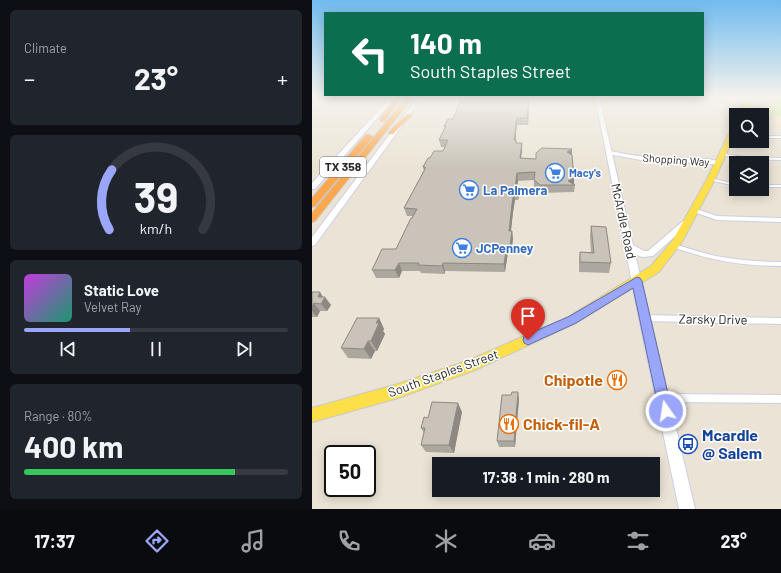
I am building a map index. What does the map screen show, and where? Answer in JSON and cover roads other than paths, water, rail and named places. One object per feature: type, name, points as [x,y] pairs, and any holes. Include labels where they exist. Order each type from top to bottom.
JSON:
[{"type":"highway","name":"TX 358","points":[[312,204],[382,121]]},
{"type":"highway","name":"TX 358","points":[[312,219],[391,121]]},
{"type":"highway","points":[[353,169],[363,162],[403,121]]},
{"type":"main road","points":[[312,187],[372,121]]},
{"type":"main road","points":[[312,243],[405,121]]},
{"type":"main road","name":"McArdle Road","points":[[603,121],[644,318],[688,509]]},
{"type":"main road","name":"South Staples Street","points":[[312,415],[398,391],[470,366],[572,320],[637,281],[654,269],[674,246],[711,179],[729,141]]},
{"type":"main road","points":[[629,246],[642,254],[650,254],[686,223]]},
{"type":"street","points":[[769,137],[781,137]]},
{"type":"street","name":"Shopping Way","points":[[610,153],[646,159],[705,161],[718,163]]},
{"type":"street","points":[[722,154],[743,158],[781,159]]},
{"type":"street","points":[[711,179],[729,183]]},
{"type":"street","points":[[769,186],[781,186]]},
{"type":"street","points":[[693,210],[717,218],[781,220]]},
{"type":"street","points":[[674,246],[699,255],[721,260],[746,264],[781,264]]},
{"type":"street","name":"Zarsky Drive","points":[[644,318],[781,321]]},
{"type":"street","points":[[663,398],[781,399]]},
{"type":"place","name":"Macy's","points":[[555,173]]},
{"type":"place","name":"La Palmera","points":[[469,190]]},
{"type":"place","name":"JCPenney","points":[[462,248]]},
{"type":"place","name":"Chipotle","points":[[617,380]]},
{"type":"place","name":"Chick-fil-A","points":[[509,424]]},
{"type":"place","name":"Mcardle @ Salem","points":[[688,444]]}]
